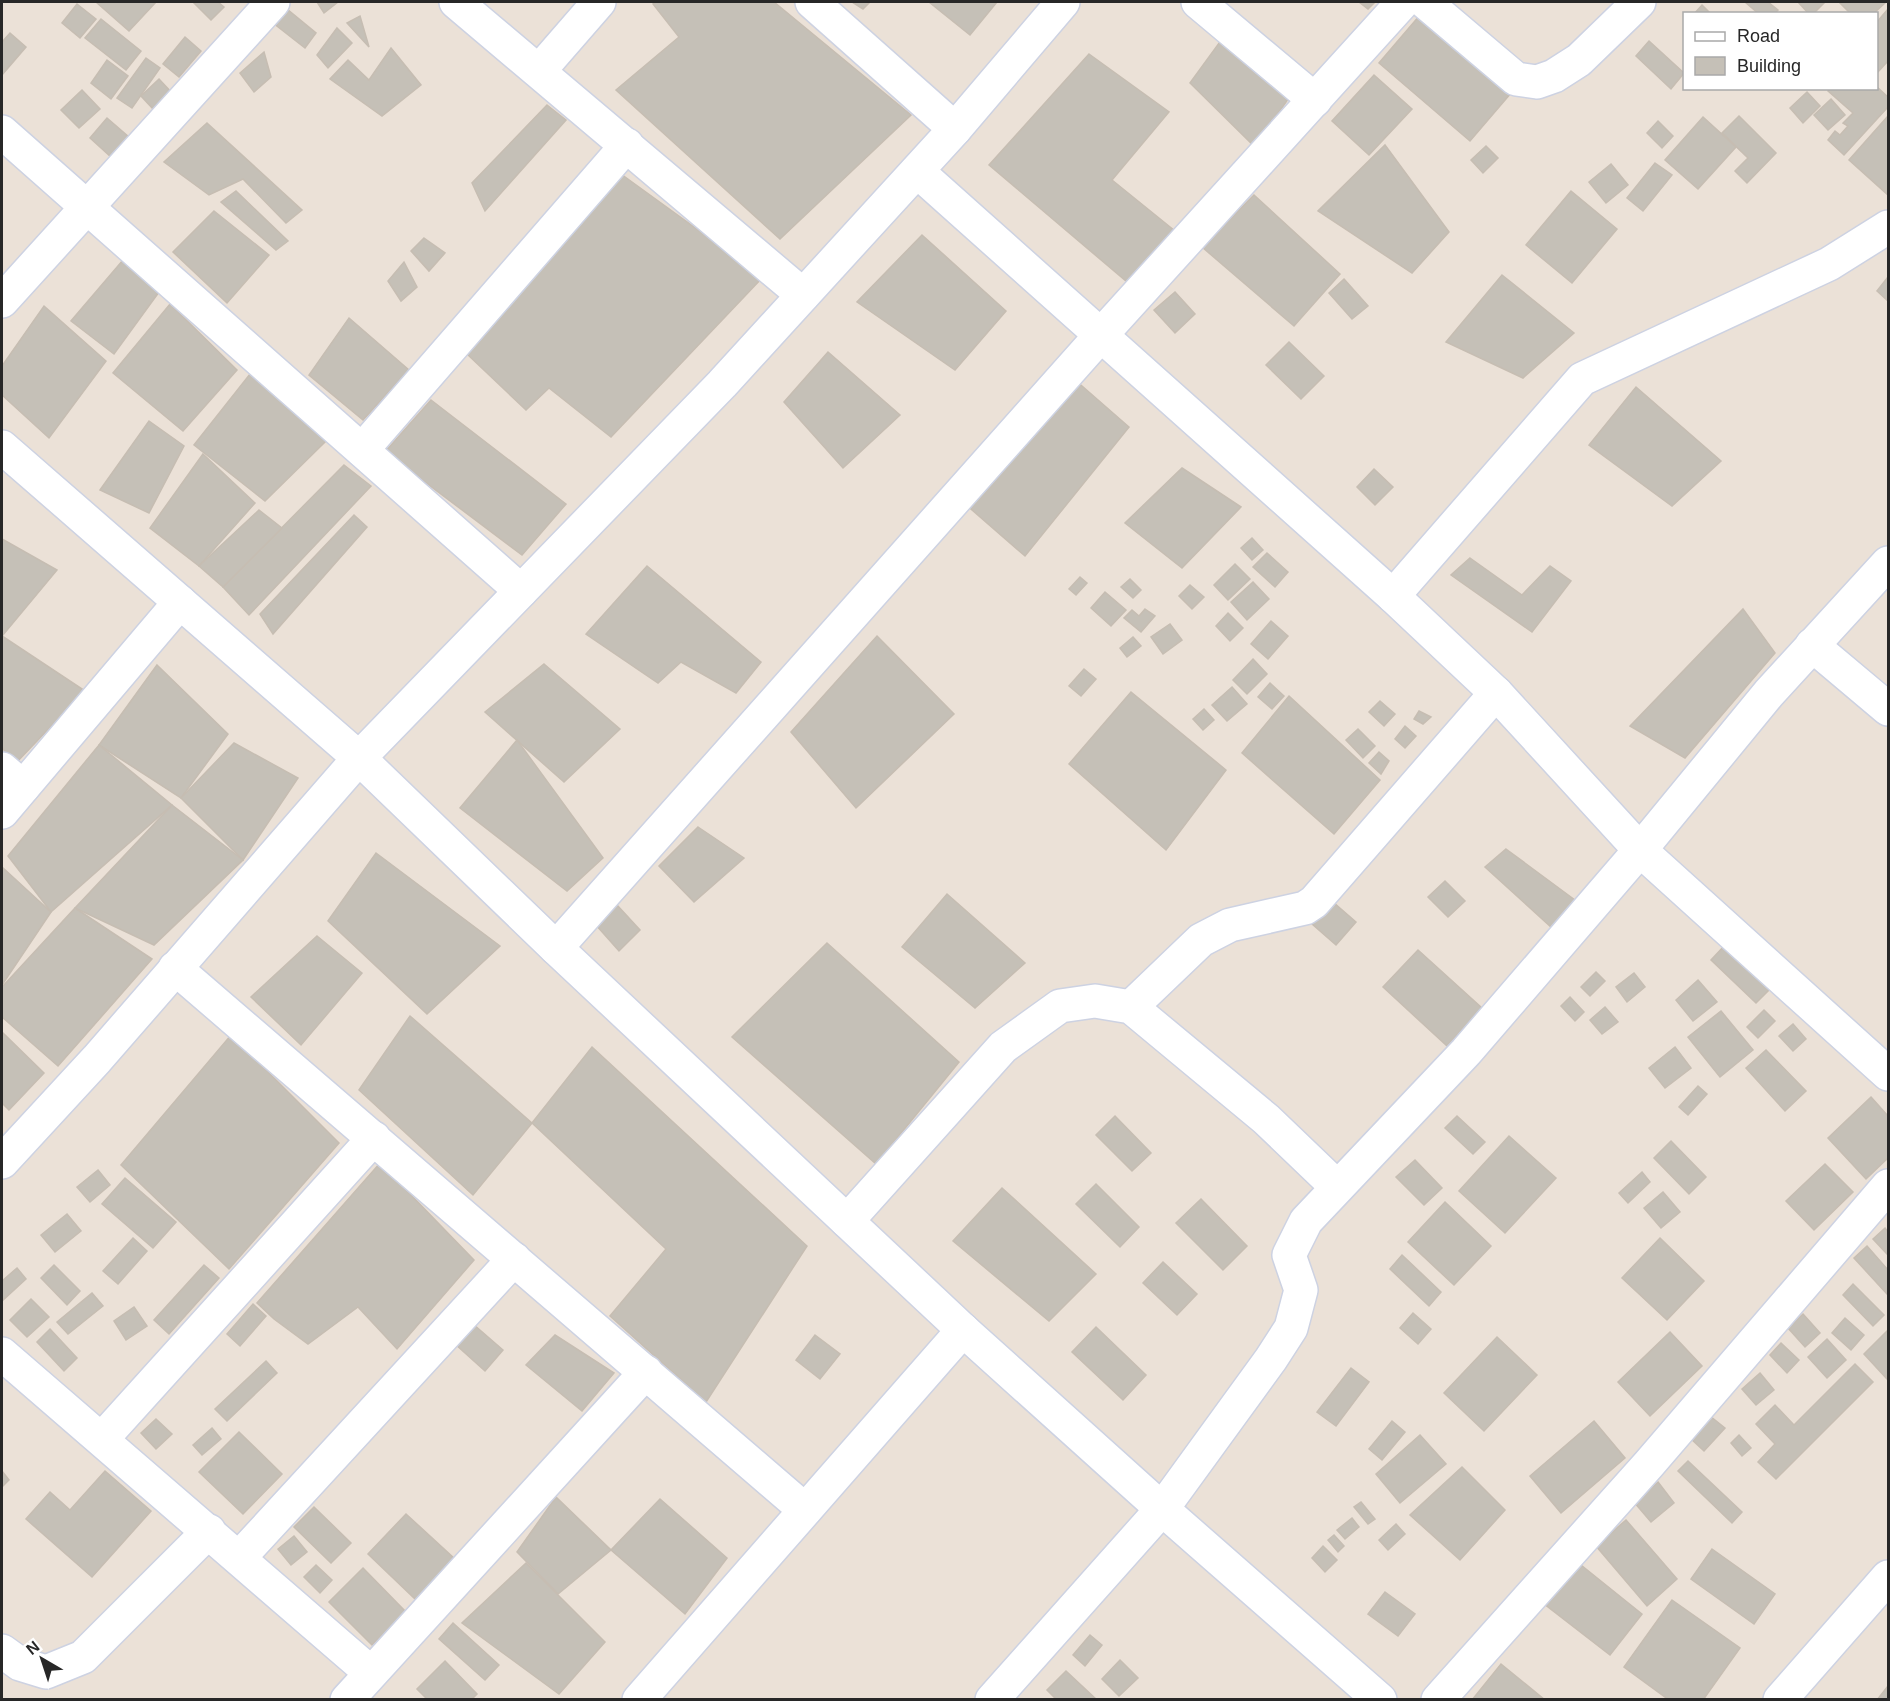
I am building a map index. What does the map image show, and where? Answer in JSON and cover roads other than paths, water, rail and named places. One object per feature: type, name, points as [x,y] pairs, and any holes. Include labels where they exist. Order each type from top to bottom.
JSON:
[{"type":"street","points":[[2,301],[273,2]]},
{"type":"street","points":[[456,2],[803,295]]},
{"type":"street","points":[[538,71],[599,2]]},
{"type":"street","points":[[812,2],[955,129]]},
{"type":"street","points":[[2,1162],[359,758],[722,384],[955,129],[1063,2]]},
{"type":"street","points":[[1198,2],[1315,100]]},
{"type":"street","points":[[556,948],[1101,335],[1403,2]]},
{"type":"street","points":[[1425,2],[1516,79],[1537,82],[1554,76],[1579,60],[1630,4]]},
{"type":"street","points":[[2,132],[521,591]]},
{"type":"street","points":[[362,450],[627,145]]},
{"type":"street","points":[[917,171],[1393,596],[1496,693],[1641,850],[1888,1074]]},
{"type":"street","points":[[1393,596],[1582,379],[1820,268],[1888,227]]},
{"type":"street","points":[[2,447],[359,758],[556,948],[963,1330],[1162,1509],[1380,1700]]},
{"type":"street","points":[[1008,1694],[1162,1509],[1291,1328],[1301,1290],[1289,1255],[1306,1221],[1466,1052],[1641,850],[1812,645],[1888,563]]},
{"type":"street","points":[[2,812],[12,778],[180,602]]},
{"type":"street","points":[[1812,645],[1888,709]]},
{"type":"street","points":[[1131,1007],[1201,940],[1230,925],[1305,908],[1314,902],[1496,693]]},
{"type":"street","points":[[175,968],[805,1510]]},
{"type":"street","points":[[847,1221],[1003,1047],[1060,1006],[1095,1001],[1131,1007],[1266,1119],[1337,1187]]},
{"type":"street","points":[[102,1439],[374,1138]]},
{"type":"street","points":[[1438,1700],[1664,1446],[1888,1186]]},
{"type":"street","points":[[239,1558],[514,1259]]},
{"type":"street","points":[[639,1700],[963,1330]]},
{"type":"street","points":[[2,1354],[371,1673]]},
{"type":"street","points":[[347,1700],[646,1372]]},
{"type":"street","points":[[2,1651],[20,1664],[46,1671],[83,1657],[209,1531]]},
{"type":"street","points":[[1780,1700],[1888,1577]]}]
